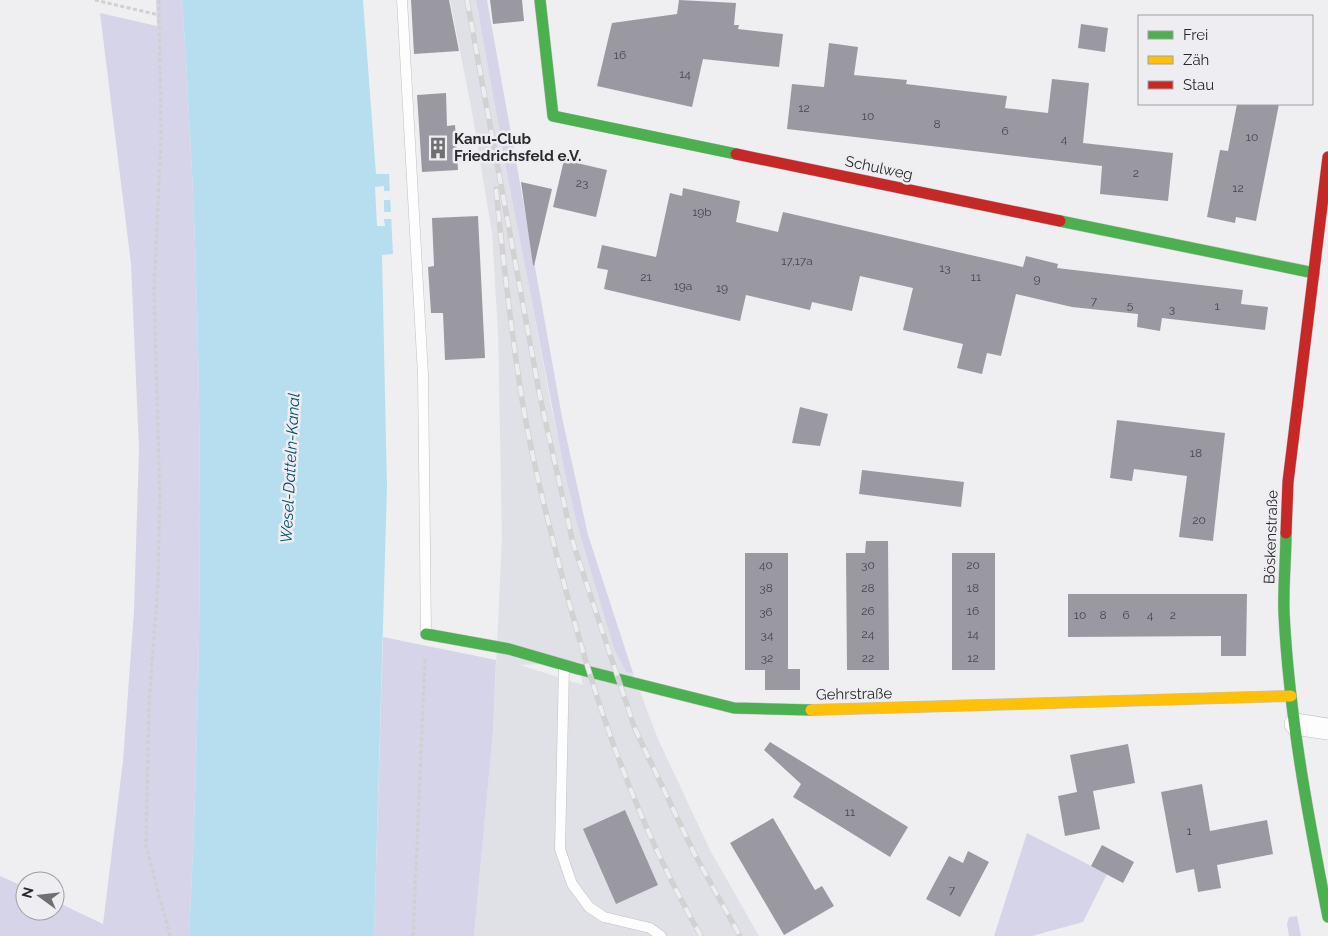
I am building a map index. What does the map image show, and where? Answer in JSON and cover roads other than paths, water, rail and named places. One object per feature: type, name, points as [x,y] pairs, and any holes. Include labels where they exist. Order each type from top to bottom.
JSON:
[{"type":"street","name":"Schulweg","points":[[540,0],[553,116],[1314,274]]},
{"type":"street","name":"Böskenstraße","points":[[1328,157],[1288,482],[1284,611],[1291,696],[1307,809],[1328,917]]},
{"type":"street","name":"Gehrstraße","points":[[426,634],[509,649],[564,665],[734,708],[836,710],[1291,696]]},
{"type":"street","points":[[1295,724],[1328,729]]},
{"type":"lane","points":[[402,0],[423,375],[426,634]]},
{"type":"lane","points":[[564,665],[560,849],[572,884],[589,907],[604,917],[650,928],[661,936]]},
{"type":"water","name":"Wesel-Datteln-Kanal","points":[[182,0],[363,0],[376,174],[389,174],[393,254],[382,255],[387,487],[374,936],[189,936],[198,702],[200,468],[195,234]]},
{"type":"railway","points":[[467,0],[540,397],[573,543],[635,729],[694,853],[740,936]]},
{"type":"railway","points":[[496,189],[504,268],[526,420],[534,461],[572,613],[601,708],[635,801],[655,847],[701,936]]},
{"type":"place","name":"Kanu-Club Friedrichsfeld e.V.","points":[[438,148]]}]
